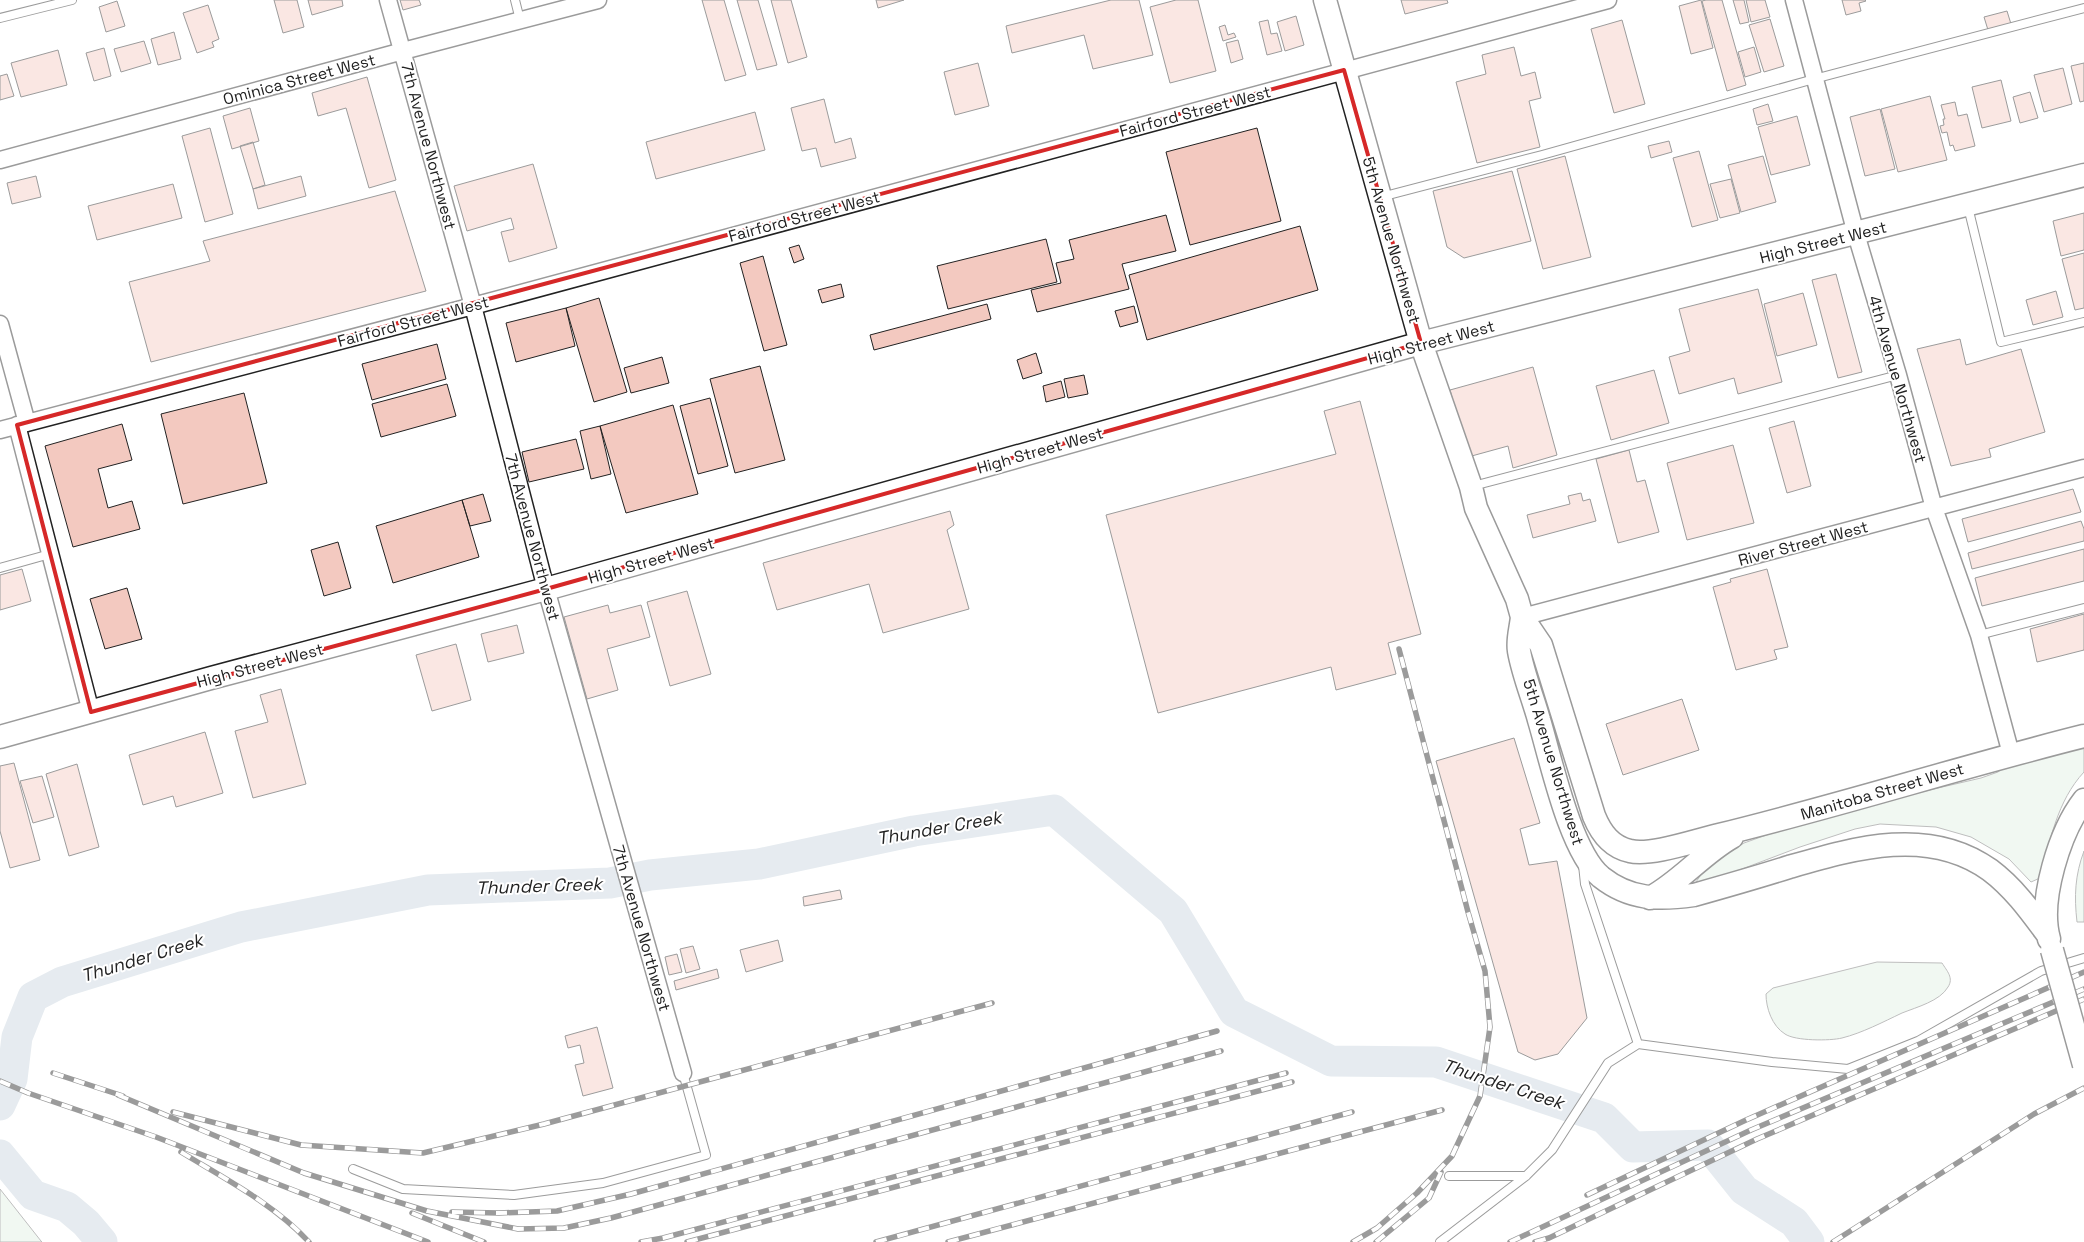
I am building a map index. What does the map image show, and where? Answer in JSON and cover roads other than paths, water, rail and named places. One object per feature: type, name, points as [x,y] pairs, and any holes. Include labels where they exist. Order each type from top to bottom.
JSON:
[{"type":"main road","name":"5th Avenue Northwest","points":[[1325,0],[1421,343],[1471,487],[1476,508],[1517,599],[1522,617],[1541,646],[1594,816],[1602,832],[1616,846],[1631,852],[1642,852],[1753,827]]},
{"type":"main road","name":"High Street West","points":[[0,737],[546,589],[1421,343],[2084,175]]},
{"type":"main road","name":"5th Avenue Northwest","points":[[1522,617],[1519,650],[1573,832],[1582,853],[1594,870],[1608,882],[1637,896],[1650,898]]},
{"type":"main road","name":"Manitoba Street West","points":[[1753,827],[2011,754],[2084,736]]},
{"type":"main road","points":[[2084,800],[2063,837],[2054,864],[2047,909],[2050,943],[2084,1065]]},
{"type":"main road","points":[[1650,898],[1670,885],[1717,846],[1753,827]]},
{"type":"main road","points":[[2050,943],[2059,926],[2066,878],[2071,859],[2084,830]]},
{"type":"main road","points":[[1650,898],[1694,895],[1860,848],[1877,845],[1918,845],[1954,852],[1989,870],[2014,893],[2050,943]]},
{"type":"street","name":"7th Avenue Northwest","points":[[388,0],[473,306],[546,589],[683,1073]]},
{"type":"street","name":"Ominica Street West","points":[[0,160],[598,0]]},
{"type":"street","name":"Fairford Street West","points":[[0,430],[473,306],[1608,0]]},
{"type":"street","name":"4th Avenue Northwest","points":[[1794,0],[1856,234],[1898,375],[1934,508],[1979,635],[2011,754]]},
{"type":"street","points":[[0,324],[50,554],[91,712]]},
{"type":"street","name":"River Street West","points":[[1522,617],[2084,468]]},
{"type":"lane","points":[[0,18],[72,0]]},
{"type":"lane","points":[[515,0],[520,20]]},
{"type":"lane","points":[[1379,198],[1542,155],[1814,79],[2084,8]]},
{"type":"lane","points":[[1968,205],[2001,342],[2084,322]]},
{"type":"lane","points":[[1471,487],[1898,375]]},
{"type":"lane","points":[[0,568],[50,554]]},
{"type":"lane","points":[[1979,635],[2084,608]]},
{"type":"lane","points":[[1582,853],[1585,884],[1638,1044]]},
{"type":"lane","points":[[1440,1242],[1526,1176],[1552,1150],[1608,1063],[1638,1044],[1772,1062],[1848,1069],[1918,1041],[2041,971],[2084,958]]},
{"type":"lane","points":[[353,1169],[403,1189],[514,1195],[603,1183],[706,1155],[683,1073]]},
{"type":"lane","points":[[1449,1176],[1526,1176]]},
{"type":"waterway","name":"Thunder Creek","points":[[0,1105],[12,1079],[17,1037],[33,997],[62,982],[241,927],[428,890],[610,883],[650,875],[759,864],[914,831],[1054,810],[1173,911],[1234,1012],[1331,1061],[1436,1062],[1604,1118],[1633,1147],[1708,1145],[1744,1190],[1794,1222],[1809,1242]]},
{"type":"waterway","name":"Thunder Creek","points":[[0,1155],[33,1195],[67,1207],[86,1223],[102,1242]]},
{"type":"railway","points":[[1353,1242],[1377,1228],[1417,1193],[1452,1156],[1480,1096],[1490,1027],[1485,971],[1399,649]]},
{"type":"railway","points":[[1587,1195],[1746,1120],[2084,972]]},
{"type":"railway","points":[[1510,1242],[1751,1130],[2084,989]]},
{"type":"railway","points":[[1535,1242],[1549,1238],[1757,1139],[2084,999]]},
{"type":"railway","points":[[173,1112],[301,1145],[423,1153],[544,1124],[992,1003]]},
{"type":"railway","points":[[452,1212],[557,1211],[631,1194],[1217,1031]]},
{"type":"railway","points":[[118,1095],[304,1173],[427,1211],[518,1229],[564,1228],[611,1218],[1221,1051]]},
{"type":"railway","points":[[53,1073],[123,1096]]},
{"type":"railway","points":[[641,1242],[663,1238],[1286,1073]]},
{"type":"railway","points":[[0,1081],[28,1093],[156,1137],[428,1242]]},
{"type":"railway","points":[[687,1242],[1292,1082]]},
{"type":"railway","points":[[1833,1242],[2034,1114],[2084,1088]]},
{"type":"railway","points":[[948,1242],[1442,1110]]},
{"type":"railway","points":[[876,1242],[1352,1112]]},
{"type":"railway","points":[[181,1152],[265,1204],[309,1242]]},
{"type":"railway","points":[[1376,1242],[1429,1198],[1441,1172]]},
{"type":"railway","points":[[412,1213],[484,1242]]}]
